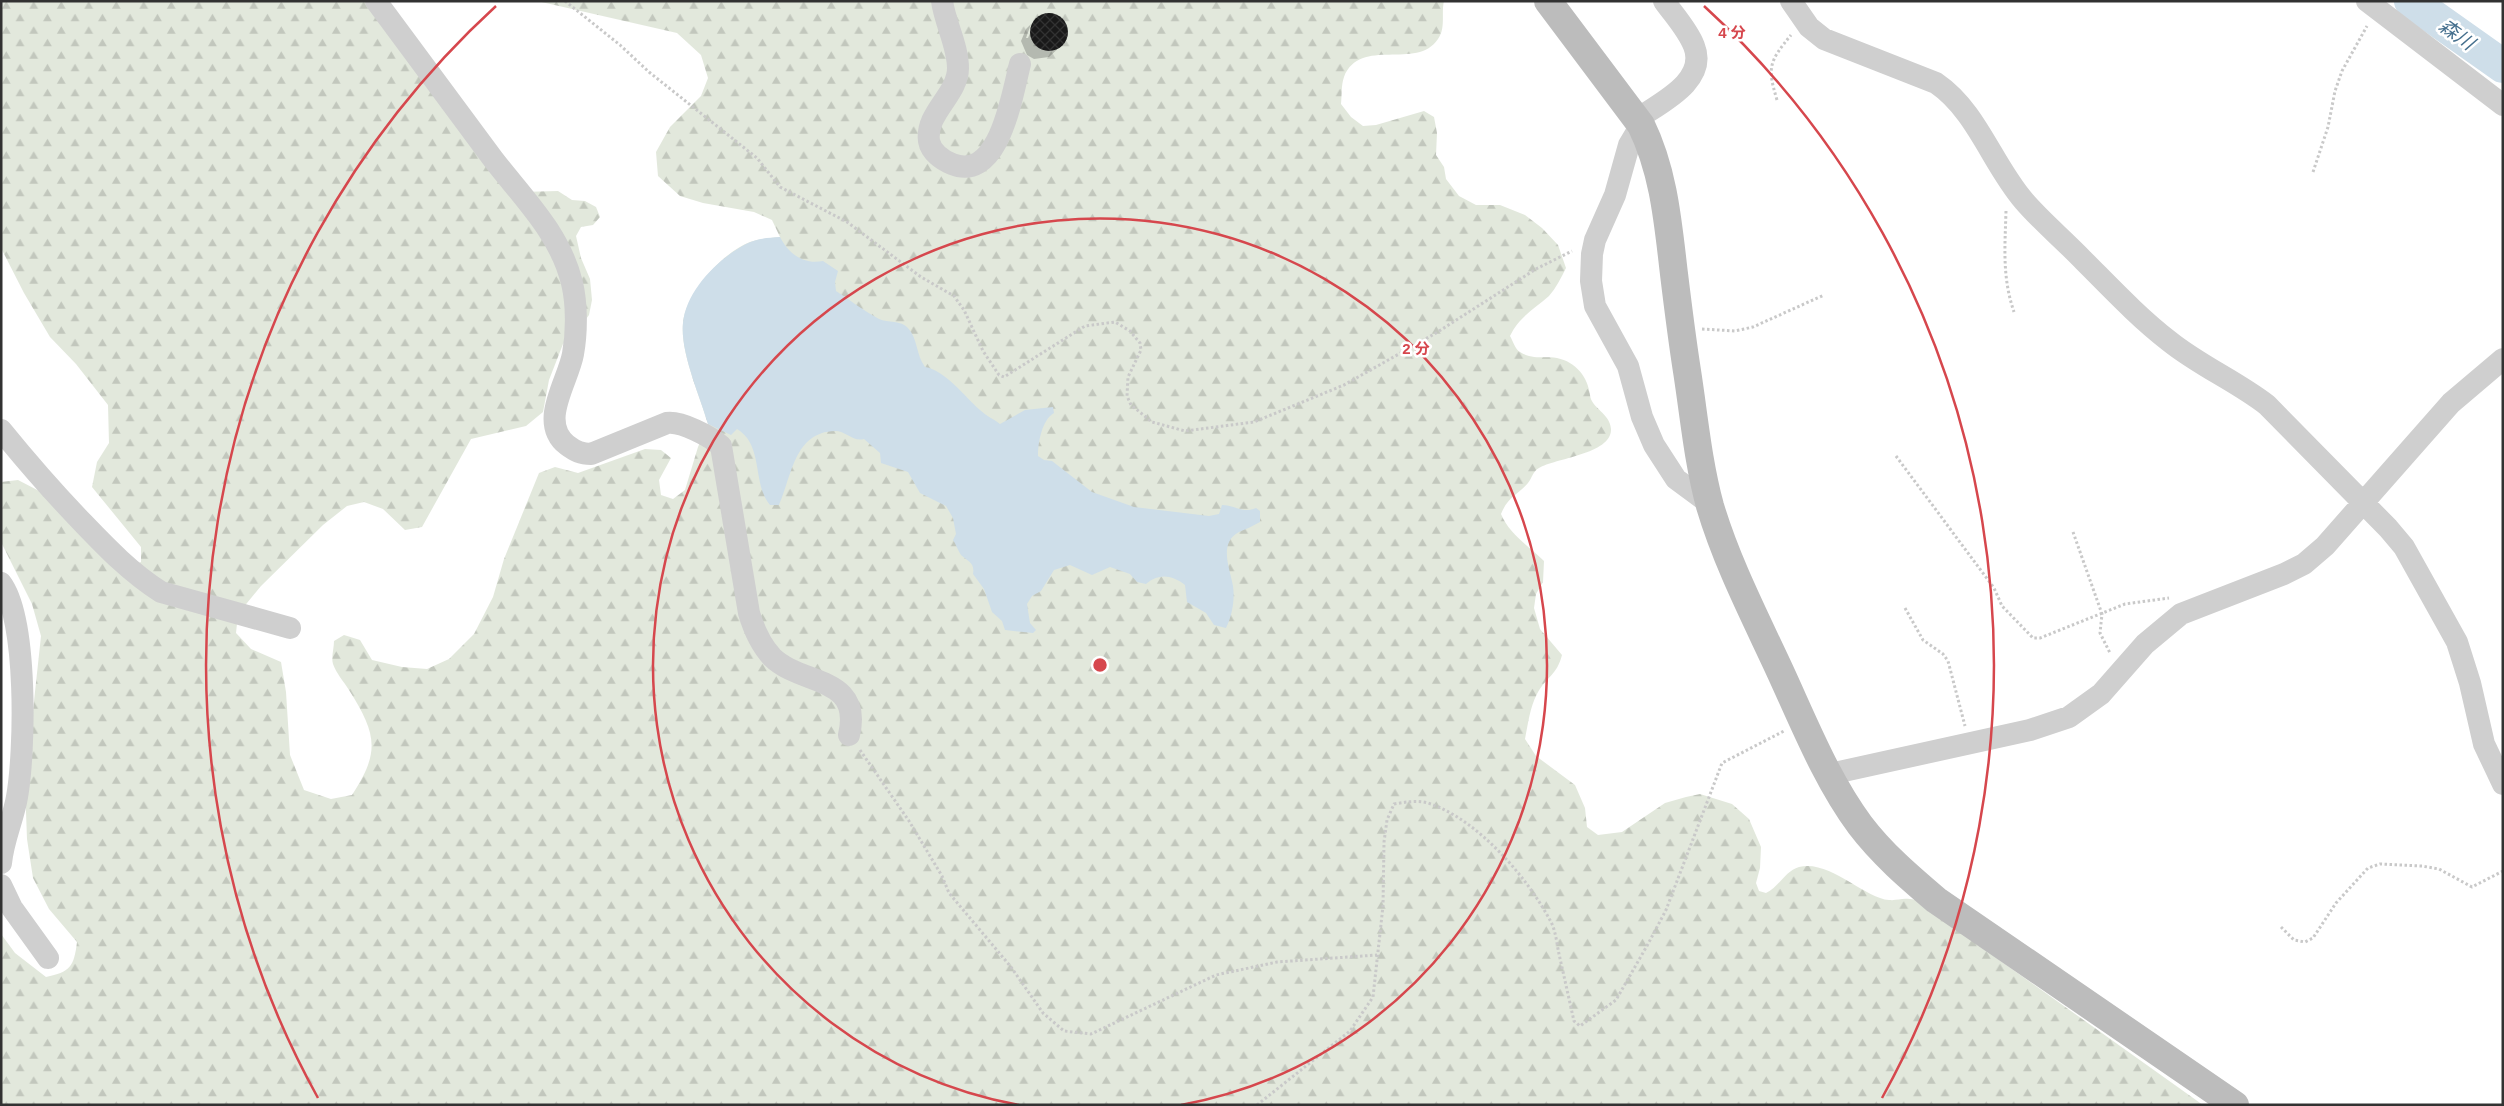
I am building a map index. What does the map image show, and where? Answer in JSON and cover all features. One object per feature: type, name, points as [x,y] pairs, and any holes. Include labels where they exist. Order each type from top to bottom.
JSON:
[{"type":"street","points":[[376,1],[490,154],[536,212],[568,269],[574,296],[575,325],[573,354],[557,400],[554,424],[559,438],[581,454],[591,454],[667,423],[676,422],[714,439],[721,446],[749,613],[755,634],[773,658],[837,690],[847,700],[852,724],[849,735]]},
{"type":"street","points":[[942,1],[958,69],[948,96],[933,118],[929,130],[930,143],[935,154],[958,166],[969,167],[981,163],[991,153],[1005,119],[1020,64]]},
{"type":"street","points":[[1548,1],[1639,122],[1650,142],[1665,202],[1701,462],[1710,504],[1721,539],[1803,721],[1830,774],[1861,826],[1883,852],[1936,900],[2235,1105]]},
{"type":"street","points":[[1664,1],[1690,37],[1695,48],[1696,67],[1685,84],[1639,122],[1629,146],[1615,195],[1595,240],[1592,254],[1591,281],[1595,306],[1628,366],[1642,417],[1654,445],[1676,479],[1710,504]]},
{"type":"street","points":[[2372,5],[2503,104]]},
{"type":"street","points":[[1797,10],[1824,39],[1936,83],[1950,93],[1964,108],[2011,184],[2024,201],[2144,321],[2202,364],[2245,388],[2268,405],[2404,547],[2453,635],[2470,683],[2484,744],[2503,784]]},
{"type":"street","points":[[1830,774],[2030,730],[2069,717],[2101,694],[2122,673],[2146,644],[2181,614],[2284,574],[2304,564],[2325,546],[2364,504],[2452,402],[2503,359]]},
{"type":"street","points":[[1,430],[36,473],[117,559],[143,581],[161,592],[290,628]]},
{"type":"street","points":[[1,583],[6,589],[13,614],[21,660],[22,731],[17,798],[3,845],[1,863]]},
{"type":"street","points":[[1,885],[12,908],[48,958]]},
{"type":"path","points":[[565,1],[620,45],[649,72],[758,158],[780,187],[847,222],[921,277],[954,296],[964,310],[983,351],[998,375],[1004,377],[1086,326],[1115,322],[1130,331],[1140,343],[1141,350],[1128,377],[1127,396],[1131,405],[1152,422],[1185,431],[1254,422],[1344,384],[1436,334],[1536,269],[1595,240]]},
{"type":"path","points":[[2313,172],[2328,127],[2335,91],[2342,70],[2372,5]]},
{"type":"path","points":[[1778,100],[1770,77],[1772,63],[1797,10]]},
{"type":"path","points":[[2011,184],[2007,192],[2005,266],[2006,289],[2014,312]]},
{"type":"path","points":[[1681,327],[1735,331],[1753,328],[1824,295]]},
{"type":"path","points":[[1896,456],[1994,588],[2002,606],[2034,638],[2040,638],[2125,604],[2138,601],[2178,598]]},
{"type":"path","points":[[2073,532],[2102,614],[2100,633],[2122,673]]},
{"type":"path","points":[[1905,608],[1924,640],[1943,654],[1948,661],[1970,744]]},
{"type":"path","points":[[1257,1105],[1350,1032],[1373,997],[1383,906],[1384,842],[1387,820],[1394,804],[1411,801],[1427,803],[1448,811],[1500,853],[1525,883],[1553,926],[1574,1021],[1580,1026],[1616,1000],[1648,944],[1666,910],[1722,763],[1803,721]]},
{"type":"path","points":[[849,735],[908,821],[942,876],[949,894],[1011,967],[1043,1013],[1064,1030],[1091,1034],[1216,975],[1277,962],[1377,955]]},
{"type":"path","points":[[2281,927],[2294,940],[2305,942],[2313,938],[2322,921],[2342,896],[2368,868],[2380,864],[2422,866],[2439,869],[2472,887],[2503,871]]},
{"type":"green space","points":[[1,1],[372,1],[520,192],[558,191],[572,200],[585,201],[596,207],[600,217],[593,225],[581,227],[576,236],[581,258],[590,279],[592,300],[589,315],[576,333],[563,344],[549,380],[543,412],[526,426],[471,439],[422,527],[405,530],[383,509],[364,502],[347,506],[323,525],[261,586],[238,614],[236,633],[251,649],[281,662],[286,692],[290,755],[304,790],[331,799],[352,795],[368,766],[372,742],[365,718],[333,664],[334,641],[344,635],[360,640],[372,660],[402,667],[427,669],[449,659],[474,634],[493,597],[504,559],[539,473],[555,467],[578,473],[645,449],[661,450],[671,458],[659,480],[661,495],[673,499],[685,490],[698,447],[708,424],[687,360],[683,335],[686,311],[698,287],[707,275],[728,255],[750,242],[780,237],[772,220],[754,212],[703,203],[680,196],[658,176],[656,152],[670,127],[701,96],[708,78],[701,55],[677,33],[537,1],[1444,1],[1442,30],[1438,39],[1429,48],[1417,53],[1375,55],[1362,58],[1352,65],[1344,77],[1341,104],[1351,117],[1363,126],[1376,125],[1424,111],[1434,117],[1437,133],[1436,155],[1444,167],[1446,179],[1459,196],[1476,205],[1500,205],[1525,215],[1542,228],[1558,245],[1566,268],[1549,296],[1522,318],[1510,336],[1520,352],[1534,357],[1564,360],[1580,371],[1587,382],[1591,400],[1610,423],[1611,429],[1609,437],[1593,450],[1547,464],[1537,469],[1528,483],[1510,499],[1501,514],[1514,534],[1544,561],[1543,582],[1536,594],[1534,608],[1540,629],[1562,655],[1554,672],[1537,694],[1531,710],[1525,739],[1536,756],[1575,785],[1585,808],[1587,827],[1598,835],[1622,832],[1665,803],[1686,797],[1700,794],[1732,804],[1749,819],[1761,847],[1760,868],[1756,883],[1759,891],[1766,893],[1794,869],[1810,866],[1834,873],[1879,898],[1915,900],[2203,1105],[1,1105],[1,934],[15,953],[46,977],[61,973],[69,967],[74,957],[77,942],[49,909],[33,878],[27,839],[25,785],[41,636],[32,604],[1,542],[1,482],[18,480],[45,494],[124,569],[141,562],[141,547],[92,487],[97,462],[109,443],[108,405],[76,364],[50,337],[24,293],[1,248]]},
{"type":"shaded area","points":[[780,237],[787,248],[797,256],[809,261],[823,261],[838,271],[835,282],[836,291],[879,319],[905,325],[914,337],[925,367],[947,378],[982,412],[1000,424],[1025,410],[1053,407],[1054,413],[1046,421],[1042,432],[1038,456],[1044,460],[1052,461],[1092,492],[1134,507],[1209,516],[1219,514],[1222,505],[1243,510],[1256,508],[1260,511],[1260,522],[1239,532],[1233,537],[1227,549],[1234,597],[1226,628],[1214,625],[1206,613],[1187,602],[1185,585],[1175,579],[1161,577],[1151,580],[1146,584],[1137,582],[1130,574],[1110,567],[1092,575],[1070,565],[1054,570],[1041,591],[1032,596],[1027,604],[1030,623],[1036,630],[1033,633],[1005,630],[1002,621],[992,612],[984,589],[973,574],[972,565],[961,555],[953,540],[956,534],[953,518],[946,506],[920,493],[908,472],[881,463],[880,453],[864,439],[856,439],[839,431],[821,433],[803,447],[796,458],[779,505],[770,505],[761,487],[755,455],[745,436],[737,429],[731,435],[708,424],[687,360],[683,323],[690,299],[697,287],[715,266],[750,242]]},
{"type":"building","points":[[1049,13],[1063,18],[1068,32],[1063,46],[1049,51],[1035,46],[1030,32],[1035,18]]},
{"type":"waterway","name":"森川","points":[[2411,1],[2503,66]]}]
